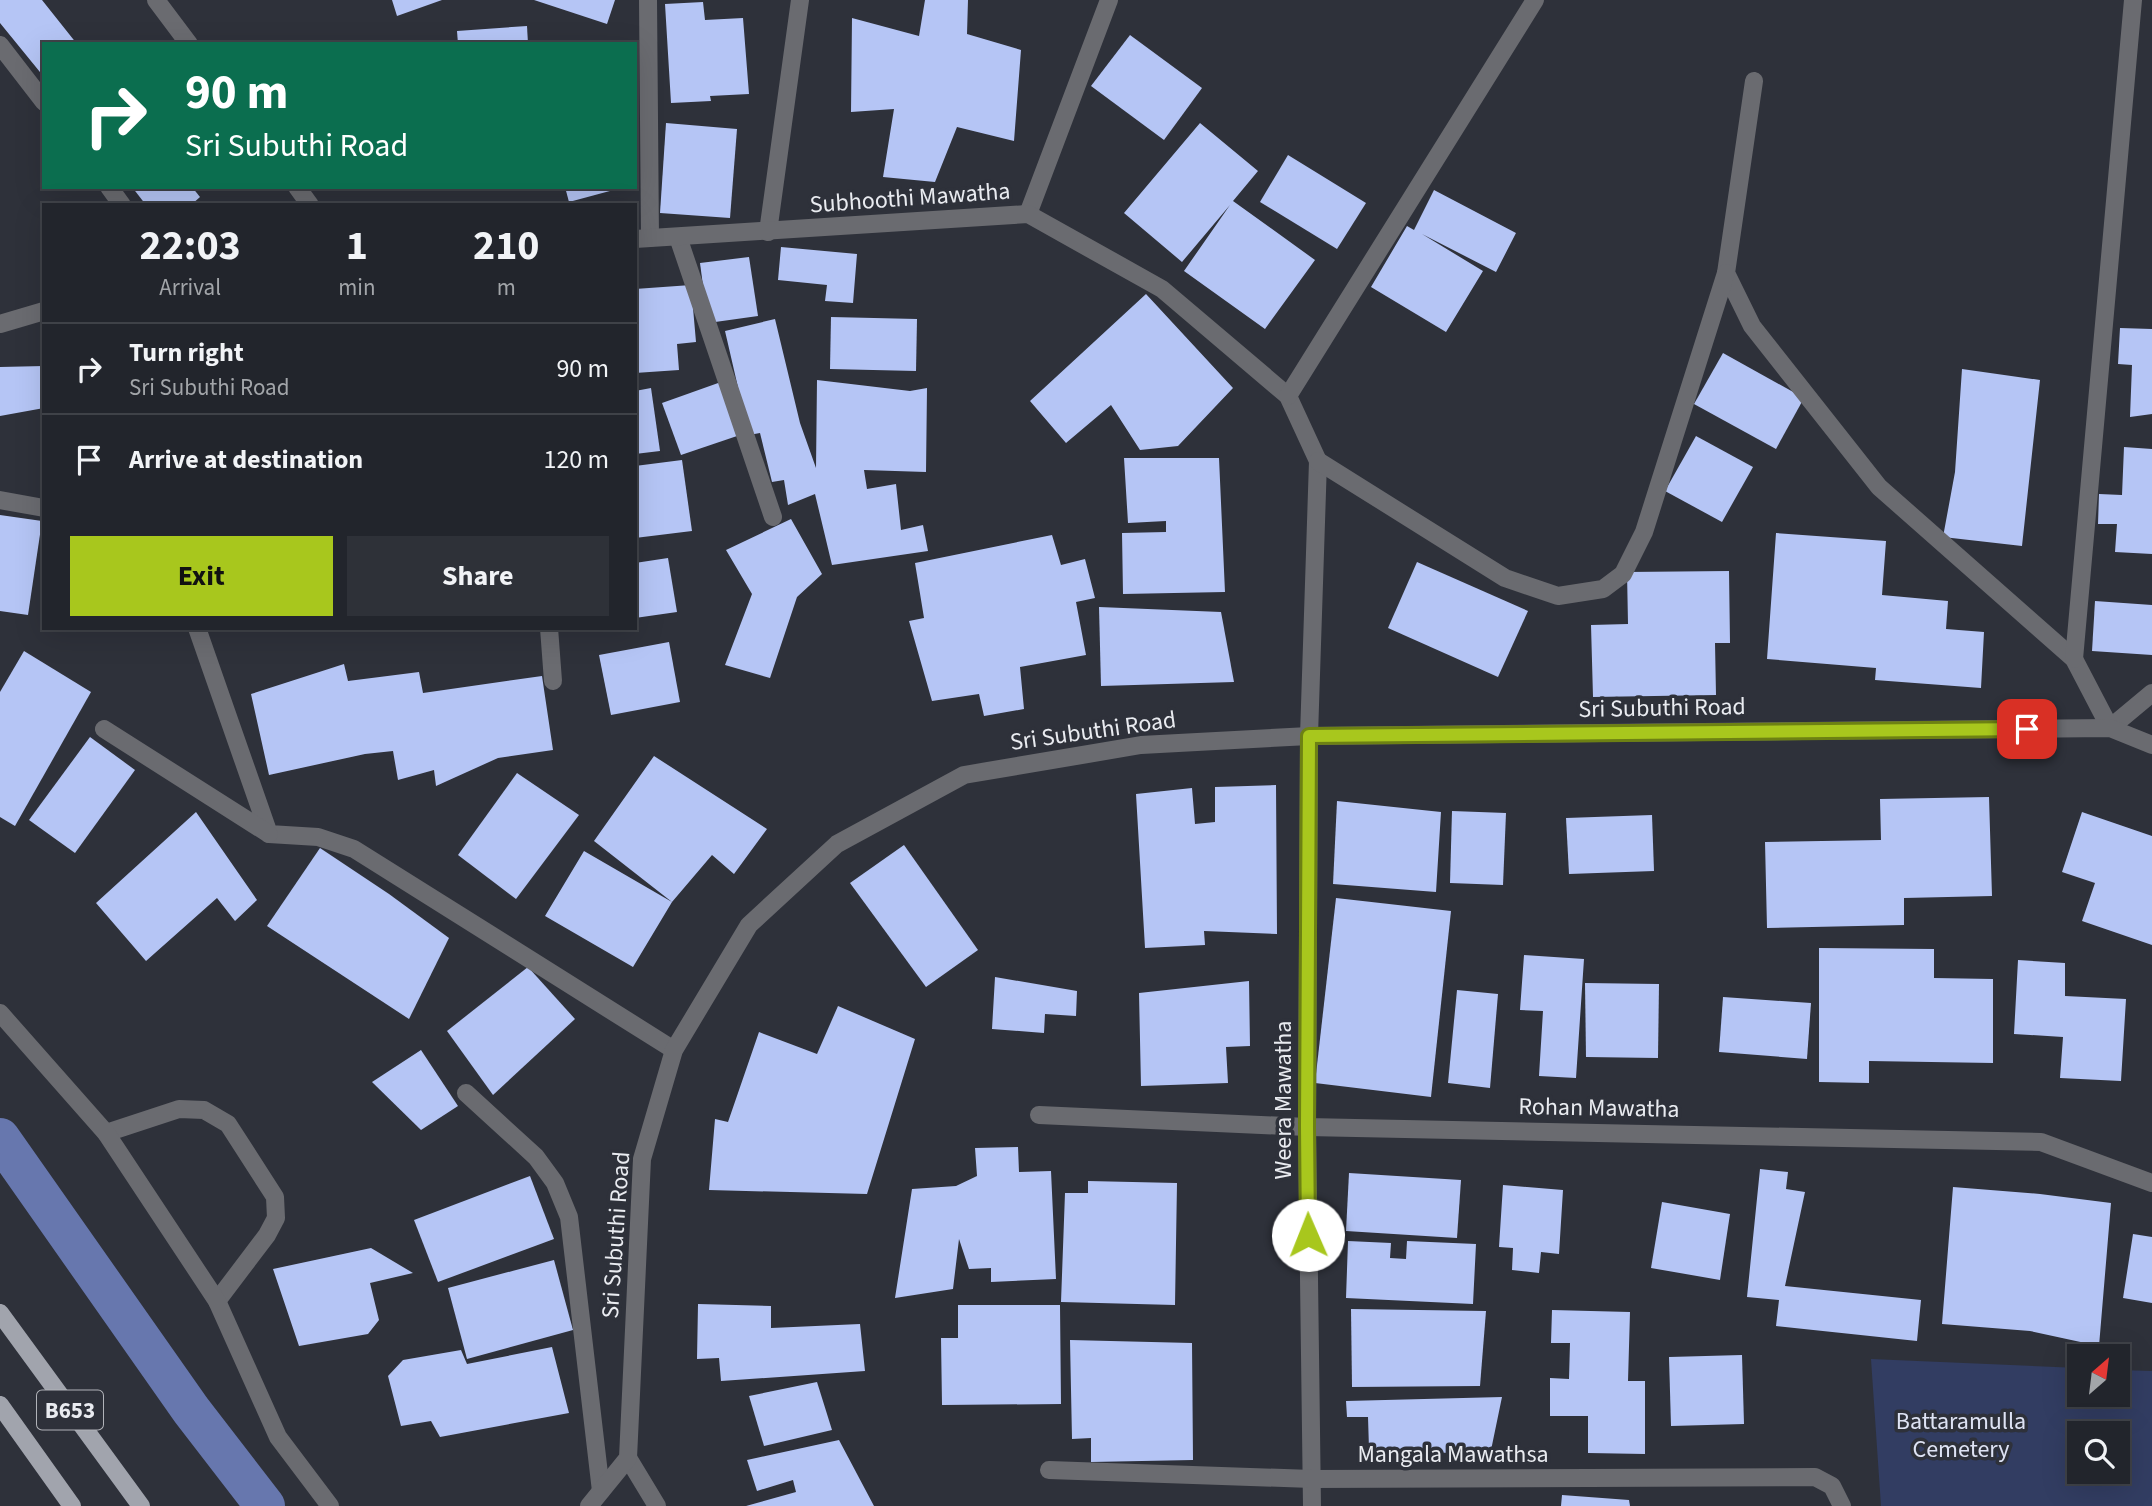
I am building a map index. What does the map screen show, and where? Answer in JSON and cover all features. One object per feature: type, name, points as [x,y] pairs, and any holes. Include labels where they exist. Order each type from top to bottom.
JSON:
[{"type":"main road","name":"B653","points":[[0,1313],[141,1506]]},
{"type":"main road","name":"B653","points":[[0,1405],[72,1506]]},
{"type":"street","points":[[156,0],[188,42]]},
{"type":"street","points":[[643,239],[648,0]]},
{"type":"street","points":[[768,232],[800,0]]},
{"type":"street","points":[[1028,214],[1109,0]]},
{"type":"street","points":[[1288,396],[1535,0]]},
{"type":"street","points":[[2074,659],[2133,0]]},
{"type":"street","points":[[0,45],[42,99]]},
{"type":"street","points":[[1318,461],[1506,578],[1558,596],[1603,589],[1623,574],[1644,532],[1726,273],[1754,82]]},
{"type":"street","name":"Subhoothi Mawatha","points":[[643,239],[1028,214],[1162,289],[1288,396],[1318,461],[1309,736]]},
{"type":"street","points":[[678,237],[773,517]]},
{"type":"street","points":[[1726,273],[1752,326],[1879,486],[2074,659],[2109,728],[2152,693]]},
{"type":"street","points":[[0,324],[42,312]]},
{"type":"street","points":[[0,500],[42,508]]},
{"type":"street","points":[[198,630],[269,834]]},
{"type":"street","points":[[550,630],[553,681]]},
{"type":"street","name":"Sri Subuthi Road","points":[[628,1458],[642,1160],[674,1050],[749,925],[838,844],[964,775],[1141,745],[1309,736],[2109,728],[2152,745]]},
{"type":"street","points":[[104,729],[269,834],[318,836],[354,849],[674,1050]]},
{"type":"street","name":"Weera Mawatha","points":[[1309,736],[1307,1127],[1312,1506]]},
{"type":"street","points":[[0,1013],[106,1133],[217,1301],[278,1437],[330,1506]]},
{"type":"street","points":[[466,1093],[536,1157],[555,1183],[569,1217],[601,1490]]},
{"type":"street","points":[[106,1133],[179,1108],[204,1110],[228,1124],[235,1134],[275,1196],[276,1218],[267,1235],[217,1301]]},
{"type":"street","name":"Rohan Mawatha","points":[[1039,1115],[1307,1127],[2041,1142],[2152,1182]]},
{"type":"street","points":[[589,1506],[628,1458],[657,1506]]},
{"type":"street","name":"Mangala Mawathsa","points":[[1049,1470],[1312,1479],[1815,1477],[1832,1486],[1842,1506]]},
{"type":"green space","name":"Battaramulla Cemetery","points":[[1871,1359],[2067,1367],[2067,1407],[2130,1407],[2130,1370],[2152,1371],[2152,1506],[1881,1506]]},
{"type":"building","points":[[0,0],[42,0],[75,42],[42,42],[42,75],[0,23]]},
{"type":"building","points":[[392,0],[442,0],[397,16]]},
{"type":"building","points":[[534,0],[615,0],[607,24]]},
{"type":"building","points":[[925,0],[968,0],[967,34],[1021,50],[1014,141],[957,127],[935,182],[883,177],[894,109],[851,112],[852,18],[919,36]]},
{"type":"building","points":[[703,2],[705,20],[743,18],[749,94],[710,96],[711,101],[671,103],[665,4]]},
{"type":"building","points":[[527,26],[528,42],[458,42],[457,31]]},
{"type":"building","points":[[1130,35],[1202,88],[1164,140],[1091,86]]},
{"type":"building","points":[[666,123],[737,129],[730,218],[660,213]]},
{"type":"building","points":[[1200,123],[1258,171],[1233,201],[1315,260],[1265,329],[1184,271],[1230,205],[1182,262],[1124,213]]},
{"type":"building","points":[[1288,155],[1366,203],[1337,249],[1260,202]]},
{"type":"building","points":[[134,189],[194,189],[200,197],[193,203],[144,203]]},
{"type":"building","points":[[566,189],[617,189],[569,202]]},
{"type":"building","points":[[1434,190],[1516,233],[1496,272],[1422,234],[1483,271],[1446,332],[1371,287],[1407,226],[1414,230]]},
{"type":"building","points":[[781,247],[857,254],[853,303],[825,301],[827,285],[778,280]]},
{"type":"building","points":[[749,257],[758,316],[708,323],[700,263]]},
{"type":"building","points":[[691,285],[696,342],[677,344],[679,370],[637,373],[637,289]]},
{"type":"building","points":[[1146,294],[1233,388],[1178,446],[1140,450],[1111,405],[1066,443],[1030,401]]},
{"type":"building","points":[[831,317],[917,319],[916,371],[830,369]]},
{"type":"building","points":[[775,319],[800,423],[816,468],[817,380],[910,391],[927,388],[926,472],[864,470],[867,489],[896,484],[901,530],[923,525],[928,551],[832,565],[815,494],[788,505],[784,480],[772,482],[760,433],[749,435],[725,331]]},
{"type":"building","points":[[2120,328],[2152,329],[2152,414],[2130,417],[2132,365],[2118,364]]},
{"type":"building","points":[[1723,353],[1804,398],[1776,449],[1694,404]]},
{"type":"building","points":[[42,366],[42,408],[0,416],[0,367]]},
{"type":"building","points":[[1962,369],[2040,380],[2022,546],[1943,537],[1955,472]]},
{"type":"building","points":[[721,382],[740,435],[681,455],[662,403]]},
{"type":"building","points":[[651,388],[660,451],[637,454],[637,391]]},
{"type":"building","points":[[1696,436],[1753,467],[1722,522],[1665,491]]},
{"type":"building","points":[[2124,447],[2152,449],[2152,554],[2115,552],[2117,524],[2098,524],[2099,494],[2122,495]]},
{"type":"building","points":[[1124,458],[1219,458],[1225,592],[1123,594],[1122,533],[1166,532],[1166,521],[1128,523]]},
{"type":"building","points":[[682,460],[692,531],[637,538],[637,466]]},
{"type":"building","points":[[0,515],[42,521],[28,615],[0,611]]},
{"type":"building","points":[[791,519],[822,574],[797,597],[770,678],[725,665],[752,594],[726,550]]},
{"type":"building","points":[[1776,533],[1886,541],[1882,595],[1948,601],[1946,629],[1984,632],[1981,688],[1875,680],[1876,668],[1767,659]]},
{"type":"building","points":[[1052,535],[1061,565],[1085,559],[1095,598],[1076,602],[1086,655],[1020,667],[1024,709],[984,716],[979,694],[932,701],[909,621],[924,618],[915,563]]},
{"type":"building","points":[[668,558],[677,612],[637,618],[637,563]]},
{"type":"building","points":[[1417,562],[1528,611],[1498,677],[1388,628]]},
{"type":"building","points":[[1729,571],[1730,643],[1715,643],[1716,695],[1593,697],[1591,625],[1628,624],[1627,572]]},
{"type":"building","points":[[2095,601],[2152,605],[2152,655],[2092,651]]},
{"type":"building","points":[[1099,607],[1221,612],[1234,682],[1101,686]]},
{"type":"building","points":[[669,642],[680,702],[611,715],[599,655]]},
{"type":"building","points":[[24,651],[91,692],[15,826],[0,817],[0,692]]},
{"type":"building","points":[[344,664],[348,681],[419,672],[423,693],[542,676],[553,750],[498,758],[436,786],[434,770],[398,780],[393,751],[365,754],[269,775],[251,694]]},
{"type":"building","points":[[90,737],[135,770],[75,853],[29,820]]},
{"type":"building","points":[[654,756],[767,829],[734,874],[712,855],[672,902],[594,841]]},
{"type":"building","points":[[517,773],[579,815],[516,899],[458,855]]},
{"type":"building","points":[[1276,785],[1277,934],[1204,931],[1205,945],[1145,948],[1136,794],[1192,788],[1195,824],[1215,822],[1215,787]]},
{"type":"building","points":[[1989,797],[1992,896],[1904,898],[1904,925],[1767,928],[1765,842],[1881,840],[1880,799]]},
{"type":"building","points":[[1337,801],[1441,812],[1436,892],[1333,884]]},
{"type":"building","points":[[1452,811],[1506,813],[1503,885],[1450,883]]},
{"type":"building","points":[[196,812],[257,900],[235,921],[217,898],[146,961],[96,903]]},
{"type":"building","points":[[2082,812],[2152,836],[2152,945],[2082,921],[2095,883],[2062,872]]},
{"type":"building","points":[[1652,815],[1654,871],[1569,874],[1566,818]]},
{"type":"building","points":[[904,845],[978,950],[926,987],[850,883]]},
{"type":"building","points":[[320,848],[449,938],[409,1019],[267,926]]},
{"type":"building","points":[[584,851],[672,902],[633,967],[545,916]]},
{"type":"building","points":[[1336,898],[1451,911],[1431,1097],[1315,1083]]},
{"type":"building","points":[[1819,948],[1934,949],[1934,978],[1993,979],[1993,1063],[1869,1061],[1869,1083],[1819,1082]]},
{"type":"building","points":[[1524,955],[1584,959],[1576,1078],[1539,1076],[1543,1011],[1520,1010]]},
{"type":"building","points":[[2018,960],[2065,963],[2065,996],[2126,999],[2121,1081],[2060,1078],[2063,1037],[2014,1034]]},
{"type":"building","points":[[528,967],[575,1019],[493,1095],[447,1031]]},
{"type":"building","points":[[995,977],[1077,991],[1076,1016],[1045,1014],[1044,1033],[992,1029]]},
{"type":"building","points":[[1249,981],[1250,1046],[1226,1047],[1228,1083],[1141,1086],[1139,993]]},
{"type":"building","points":[[1585,983],[1659,984],[1658,1058],[1586,1057]]},
{"type":"building","points":[[1457,990],[1498,994],[1490,1088],[1448,1083]]},
{"type":"building","points":[[1723,997],[1811,1003],[1807,1059],[1719,1052]]},
{"type":"building","points":[[838,1006],[915,1039],[867,1194],[709,1190],[715,1119],[728,1122],[759,1032],[817,1054]]},
{"type":"building","points":[[421,1050],[458,1106],[421,1130],[372,1082]]},
{"type":"building","points":[[1018,1147],[1019,1172],[1051,1171],[1056,1279],[991,1282],[991,1268],[969,1269],[959,1239],[953,1289],[895,1298],[912,1189],[956,1186],[977,1176],[975,1148]]},
{"type":"building","points":[[1760,1169],[1788,1172],[1786,1189],[1805,1192],[1785,1286],[1921,1300],[1917,1341],[1776,1326],[1779,1300],[1747,1297]]},
{"type":"building","points":[[1349,1173],[1461,1180],[1457,1238],[1346,1231]]},
{"type":"building","points":[[530,1176],[554,1239],[438,1282],[414,1220]]},
{"type":"building","points":[[1088,1181],[1177,1183],[1175,1305],[1061,1302],[1065,1193],[1088,1193]]},
{"type":"building","points":[[1503,1185],[1563,1190],[1559,1254],[1541,1252],[1539,1273],[1512,1270],[1513,1248],[1499,1247]]},
{"type":"building","points":[[1953,1187],[2111,1203],[2099,1344],[2030,1331],[1942,1324]]},
{"type":"building","points":[[1662,1202],[1730,1214],[1720,1280],[1651,1268]]},
{"type":"building","points":[[2133,1234],[2152,1237],[2152,1303],[2123,1298]]},
{"type":"building","points":[[1348,1241],[1391,1243],[1390,1258],[1406,1259],[1407,1241],[1476,1244],[1473,1304],[1346,1298]]},
{"type":"building","points":[[371,1248],[413,1273],[370,1283],[379,1320],[368,1334],[299,1346],[273,1269]]},
{"type":"building","points":[[554,1260],[573,1330],[467,1359],[448,1288]]},
{"type":"building","points":[[698,1304],[771,1306],[771,1328],[860,1324],[865,1371],[721,1381],[719,1358],[697,1359]]},
{"type":"building","points":[[958,1305],[1060,1305],[1061,1404],[942,1405],[941,1338],[958,1338]]},
{"type":"building","points":[[1351,1309],[1486,1311],[1480,1386],[1352,1387]]},
{"type":"building","points":[[1552,1310],[1630,1312],[1628,1381],[1645,1381],[1645,1454],[1588,1453],[1588,1416],[1550,1416],[1550,1378],[1569,1379],[1570,1343],[1551,1343]]},
{"type":"building","points":[[1070,1340],[1192,1343],[1193,1460],[1091,1462],[1091,1438],[1072,1439]]},
{"type":"building","points":[[552,1347],[569,1413],[440,1437],[431,1421],[401,1426],[388,1376],[403,1360],[461,1350],[467,1364]]},
{"type":"building","points":[[1742,1355],[1744,1424],[1671,1426],[1669,1357]]},
{"type":"building","points":[[817,1382],[832,1430],[764,1446],[749,1396]]},
{"type":"building","points":[[1502,1397],[1490,1455],[1369,1449],[1368,1417],[1347,1417],[1346,1401]]},
{"type":"building","points":[[839,1440],[874,1506],[746,1506],[796,1492],[793,1480],[757,1491],[747,1460]]},
{"type":"building","points":[[1562,1495],[1629,1500],[1630,1506],[1561,1506]]},
{"type":"waterway","points":[[0,1138],[191,1410],[265,1506]]},
{"type":"route","points":[[1308,1235],[1309,736],[2027,729]]}]
